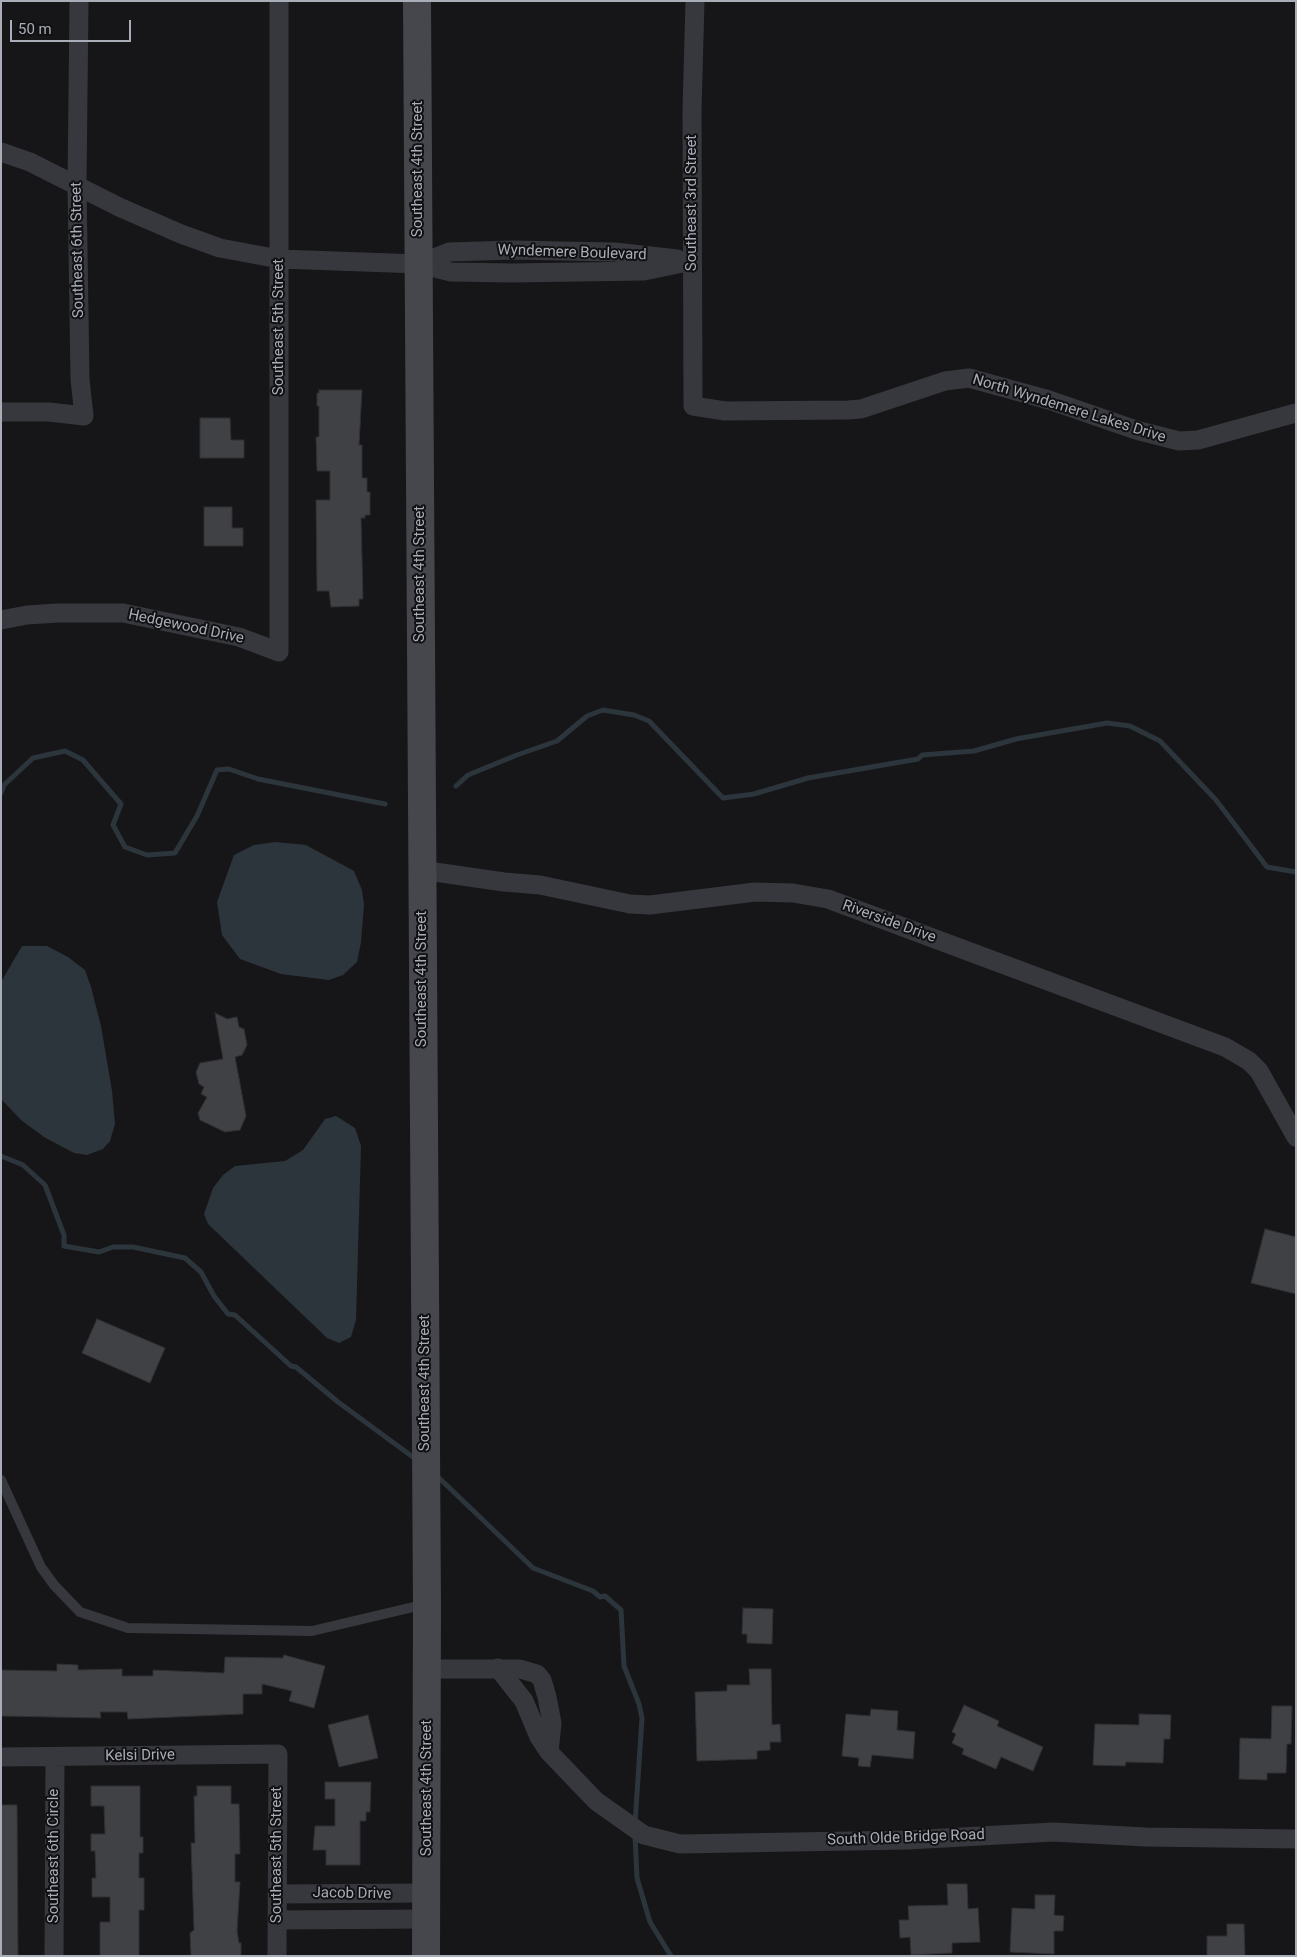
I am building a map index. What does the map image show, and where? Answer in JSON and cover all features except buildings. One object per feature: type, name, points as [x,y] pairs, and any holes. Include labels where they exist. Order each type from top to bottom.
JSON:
[{"type":"main road","name":"Southeast 4th Street","points":[[417,1],[427,1604],[426,1956]]},
{"type":"street","name":"Southeast 6th Street","points":[[1,412],[49,412],[84,416],[80,379],[77,185],[79,1]]},
{"type":"street","name":"Southeast 5th Street","points":[[279,1],[279,652]]},
{"type":"street","name":"Southeast 3rd Street","points":[[693,406],[692,261],[695,1]]},
{"type":"street","name":"Wyndemere Boulevard","points":[[1,152],[30,162],[119,207],[181,234],[220,248],[279,259],[419,264],[450,272],[644,271],[692,261]]},
{"type":"street","name":"North Wyndemere Lakes Drive","points":[[693,406],[725,411],[861,409],[945,381],[969,378],[1049,400],[1136,430],[1179,441],[1198,440],[1296,413]]},
{"type":"street","name":"Hedgewood Drive","points":[[1,620],[27,615],[58,613],[123,613],[239,636],[279,652]]},
{"type":"street","name":"Riverside Drive","points":[[422,870],[504,882],[540,885],[630,904],[650,905],[763,892],[793,892],[828,899],[1225,1047],[1249,1061],[1259,1071],[1296,1137]]},
{"type":"street","points":[[427,1669],[498,1668],[530,1670],[542,1680],[552,1723],[549,1752]]},
{"type":"street","name":"South Olde Bridge Road","points":[[498,1668],[524,1701],[539,1736],[549,1752],[596,1801],[644,1835],[680,1844],[908,1840],[1053,1832],[1146,1837],[1296,1839]]},
{"type":"street","name":"Southeast 5th Street","points":[[277,1956],[278,1754]]},
{"type":"street","name":"Kelsi Drive","points":[[1,1757],[278,1754]]},
{"type":"street","name":"Southeast 6th Circle","points":[[54,1956],[55,1757]]},
{"type":"street","name":"Jacob Drive","points":[[277,1894],[426,1906]]},
{"type":"street","name":"Jacob Drive","points":[[277,1920],[426,1906]]},
{"type":"lane","points":[[1,1480],[41,1567],[54,1585],[80,1612],[128,1628],[312,1631],[427,1604]]},
{"type":"shaded area","points":[[275,842],[306,845],[354,871],[362,890],[364,905],[361,942],[357,962],[343,975],[329,980],[281,974],[240,959],[222,935],[217,902],[234,855],[254,845]]},
{"type":"shaded area","points":[[22,946],[47,946],[68,957],[85,970],[91,987],[101,1026],[112,1091],[115,1124],[110,1141],[103,1149],[87,1155],[74,1153],[44,1137],[21,1120],[1,1099],[1,982]]},
{"type":"shaded area","points":[[336,1116],[355,1128],[361,1146],[356,1320],[351,1337],[339,1343],[327,1338],[208,1224],[204,1214],[213,1188],[223,1175],[235,1166],[285,1161],[303,1150],[325,1119]]},
{"type":"waterway","points":[[456,786],[468,775],[557,741],[587,716],[603,710],[634,715],[649,721],[723,798],[754,794],[808,778],[918,759],[922,755],[974,751],[1016,739],[1107,723],[1130,726],[1160,741],[1216,800],[1267,867],[1296,872]]},
{"type":"waterway","points":[[1,793],[4,785],[33,758],[65,751],[83,760],[121,804],[113,825],[125,847],[147,855],[175,853],[197,816],[217,770],[229,769],[258,779],[385,804]]},
{"type":"waterway","points":[[1,1156],[23,1165],[45,1185],[64,1235],[64,1246],[99,1252],[113,1247],[133,1247],[185,1258],[201,1272],[214,1296],[228,1314],[235,1315],[291,1366],[296,1367],[338,1402],[417,1460]]},
{"type":"waterway","points":[[436,1475],[533,1568],[593,1591],[600,1597],[605,1596],[621,1610],[624,1666],[639,1704],[642,1718],[635,1824]]},
{"type":"waterway","points":[[635,1835],[637,1878],[650,1922],[671,1956]]}]
